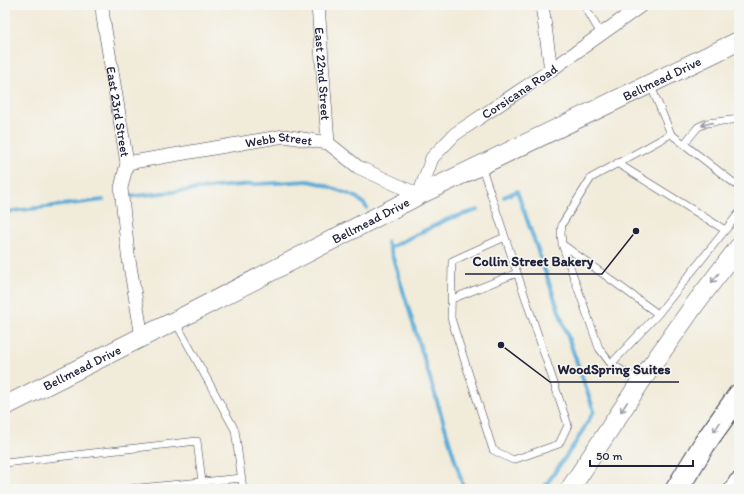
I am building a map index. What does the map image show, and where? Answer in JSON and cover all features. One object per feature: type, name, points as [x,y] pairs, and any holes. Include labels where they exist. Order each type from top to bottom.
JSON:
[{"type":"highway","points":[[677,489],[705,443],[739,395]]},
{"type":"highway","points":[[736,489],[739,484]]},
{"type":"main road","name":"Bellmead Drive","points":[[5,406],[175,321],[419,195],[739,41]]},
{"type":"main road","points":[[570,489],[641,381],[695,304],[739,247]]},
{"type":"street","name":"East 23rd Street","points":[[102,5],[127,163],[121,188],[128,254],[142,337]]},
{"type":"street","name":"East 22nd Street","points":[[318,5],[328,143]]},
{"type":"street","points":[[542,5],[551,70]]},
{"type":"street","name":"Corsicana Road","points":[[419,195],[432,158],[455,134],[551,70],[642,5]]},
{"type":"street","name":"Webb Street","points":[[127,163],[284,136],[328,143],[358,166],[419,195]]},
{"type":"lane","points":[[584,5],[601,34]]},
{"type":"lane","points":[[650,84],[671,134],[739,187]]},
{"type":"lane","points":[[684,144],[698,127],[707,122],[739,119]]},
{"type":"lane","points":[[641,381],[612,364],[599,348],[562,244],[562,224],[591,178],[671,134]]},
{"type":"lane","points":[[617,163],[725,230]]},
{"type":"lane","points":[[481,165],[506,237],[568,425],[559,444],[513,460],[494,450],[452,318],[452,260],[506,237]]},
{"type":"lane","points":[[612,364],[658,314],[739,213]]},
{"type":"lane","points":[[562,244],[658,314]]},
{"type":"lane","points":[[452,299],[518,273]]},
{"type":"lane","points":[[175,321],[235,430],[244,489]]},
{"type":"lane","points":[[5,463],[197,441],[202,482]]},
{"type":"lane","points":[[129,489],[242,478]]},
{"type":"waterway","points":[[126,197],[227,186],[308,181],[322,184],[356,197],[367,208]]},
{"type":"waterway","points":[[504,197],[517,191],[594,411],[576,442],[543,489]]},
{"type":"waterway","points":[[5,212],[103,200]]},
{"type":"waterway","points":[[389,248],[448,219],[478,210]]},
{"type":"waterway","points":[[387,242],[464,489]]},
{"type":"place","name":"Collin Street Bakery","points":[[636,231]]},
{"type":"place","name":"WoodSpring Suites","points":[[501,345]]}]
